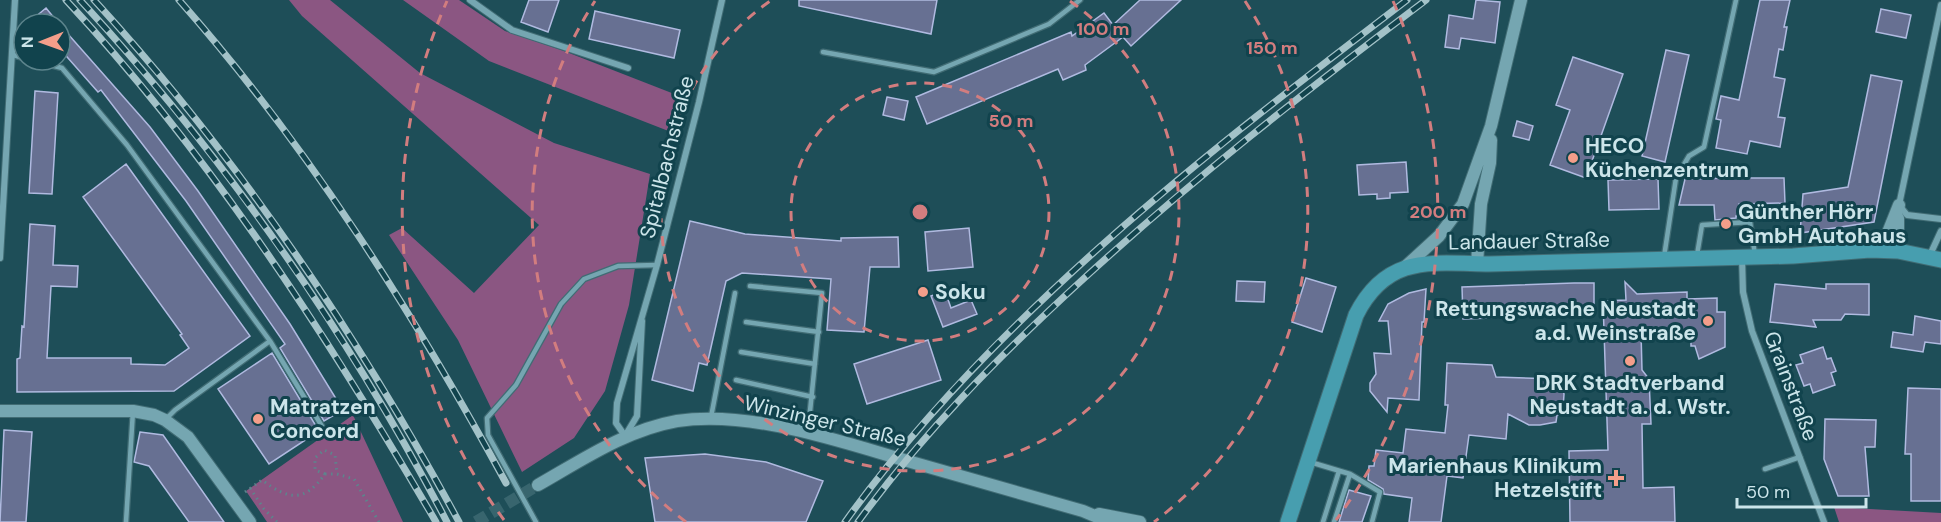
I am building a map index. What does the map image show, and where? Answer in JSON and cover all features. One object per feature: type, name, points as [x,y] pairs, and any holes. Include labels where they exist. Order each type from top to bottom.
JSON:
[{"type":"main road","name":"Landauer Straße","points":[[1288,522],[1356,315],[1362,302],[1393,272],[1442,262],[1477,264],[1749,258],[1881,250],[1935,258]]},
{"type":"street","points":[[470,0],[513,30],[628,68]]},
{"type":"street","name":"Spitalbachstraße","points":[[642,321],[637,416],[625,436],[616,423],[617,403],[657,265],[699,102],[722,0]]},
{"type":"street","points":[[1404,268],[1439,236],[1463,204],[1491,126],[1521,0]]},
{"type":"street","points":[[1881,250],[1899,205],[1941,5]]},
{"type":"street","points":[[0,258],[12,72]]},
{"type":"street","points":[[0,107],[10,108]]},
{"type":"street","points":[[1477,264],[1482,204],[1490,163],[1491,126]]},
{"type":"street","points":[[1899,205],[1908,215],[1941,219]]},
{"type":"street","points":[[1898,251],[1899,205]]},
{"type":"street","points":[[1935,258],[1941,231]]},
{"type":"street","name":"Grainstraße","points":[[1749,258],[1743,292],[1752,331],[1824,522]]},
{"type":"street","points":[[0,411],[133,411],[154,415],[188,437],[250,522]]},
{"type":"street","name":"Winzinger Straße","points":[[538,485],[625,436],[678,421],[710,418],[753,421],[860,447],[1083,511],[1108,522]]},
{"type":"street","points":[[1083,511],[1140,522]]},
{"type":"lane","points":[[823,52],[934,72],[1049,24],[1080,0]]},
{"type":"lane","points":[[1663,260],[1676,178],[1689,156],[1704,147],[1736,0]]},
{"type":"lane","points":[[65,72],[127,145],[270,341],[323,428]]},
{"type":"lane","points":[[1697,259],[1702,225],[1750,222],[1749,258]]},
{"type":"lane","points":[[536,522],[488,435],[487,418],[516,385],[561,304],[584,279],[618,266],[657,265]]},
{"type":"lane","points":[[750,286],[822,292],[808,434]]},
{"type":"lane","points":[[710,418],[735,293]]},
{"type":"lane","points":[[746,322],[819,332]]},
{"type":"lane","points":[[165,420],[175,410],[270,341]]},
{"type":"lane","points":[[817,343],[826,344]]},
{"type":"lane","points":[[741,352],[815,364]]},
{"type":"lane","points":[[736,380],[813,397]]},
{"type":"lane","points":[[126,522],[133,411]]},
{"type":"lane","points":[[1765,470],[1800,457]]},
{"type":"lane","points":[[1307,461],[1350,474],[1380,492],[1372,522]]},
{"type":"lane","points":[[1323,522],[1339,471]]},
{"type":"lane","points":[[1334,522],[1350,474]]},
{"type":"path","points":[[337,474],[335,454],[324,450],[315,458],[315,470],[354,479],[379,522]]},
{"type":"path","points":[[234,499],[262,480],[278,492],[296,496],[314,489],[325,474]]},
{"type":"path","points":[[250,488],[264,509],[277,522]]},
{"type":"shaded area","points":[[289,0],[330,0],[420,73],[554,143],[650,174],[629,305],[605,391],[574,438],[522,472],[458,340],[389,235],[402,228],[474,293],[539,225],[302,16]]},
{"type":"shaded area","points":[[403,0],[459,0],[505,31],[564,51],[682,97],[671,132],[489,61]]},
{"type":"shaded area","points":[[353,415],[403,522],[267,522],[246,491]]},
{"type":"shaded area","points":[[1834,507],[1941,513],[1941,522],[1839,522]]},
{"type":"building","points":[[529,0],[559,0],[548,32],[521,22]]},
{"type":"building","points":[[799,0],[937,0],[931,34],[799,6]]},
{"type":"building","points":[[1140,0],[1181,0],[1131,46],[1123,37],[1085,65],[1086,70],[1063,80],[1058,69],[927,124],[916,97],[1071,32],[1072,36],[1104,13],[1113,25]]},
{"type":"building","points":[[1476,0],[1500,2],[1495,43],[1461,38],[1459,49],[1445,47],[1449,15],[1473,19]]},
{"type":"building","points":[[1760,0],[1790,0],[1784,27],[1787,27],[1783,50],[1779,49],[1774,77],[1785,79],[1778,117],[1785,118],[1780,147],[1750,141],[1747,154],[1716,148],[1721,120],[1716,119],[1721,96],[1739,100]]},
{"type":"building","points":[[1881,9],[1911,15],[1906,38],[1876,32]]},
{"type":"building","points":[[595,11],[680,30],[674,58],[589,39]]},
{"type":"building","points":[[72,39],[150,127],[198,191],[290,324],[343,410],[324,421],[280,348],[285,344],[186,201],[101,90],[98,92],[72,63]]},
{"type":"building","points":[[1666,50],[1689,55],[1665,162],[1642,156]]},
{"type":"building","points":[[1573,57],[1623,74],[1586,178],[1550,165],[1570,110],[1556,105]]},
{"type":"building","points":[[1871,75],[1902,81],[1874,222],[1800,233],[1803,194],[1848,187]]},
{"type":"building","points":[[35,91],[58,93],[52,194],[29,193]]},
{"type":"building","points":[[887,97],[908,101],[904,120],[883,115]]},
{"type":"building","points":[[1517,121],[1533,126],[1529,140],[1513,136]]},
{"type":"building","points":[[1406,162],[1408,192],[1390,193],[1390,198],[1377,199],[1377,194],[1359,195],[1357,165]]},
{"type":"building","points":[[126,164],[250,336],[174,391],[17,392],[17,359],[20,358],[22,326],[24,327],[30,224],[55,226],[53,265],[78,266],[77,287],[51,286],[47,358],[131,358],[131,364],[165,365],[189,348],[180,335],[182,334],[83,197]]},
{"type":"building","points":[[1784,178],[1785,203],[1739,204],[1739,216],[1736,218],[1715,220],[1714,205],[1679,205],[1685,179]]},
{"type":"building","points":[[1658,179],[1659,209],[1609,210],[1608,180]]},
{"type":"building","points":[[690,221],[745,234],[841,241],[841,238],[898,237],[899,267],[870,267],[864,332],[827,330],[831,279],[742,273],[726,281],[707,365],[699,363],[693,391],[652,380]]},
{"type":"building","points":[[969,228],[973,267],[928,271],[925,232]]},
{"type":"building","points":[[1306,278],[1336,287],[1322,332],[1292,322]]},
{"type":"building","points":[[1237,281],[1265,282],[1264,302],[1236,301]]},
{"type":"building","points":[[1625,282],[1637,294],[1687,292],[1687,299],[1717,298],[1717,312],[1725,312],[1725,347],[1699,359],[1695,346],[1691,346],[1691,331],[1641,332],[1642,370],[1649,379],[1651,424],[1642,424],[1643,488],[1674,487],[1675,522],[1570,522],[1569,451],[1608,450],[1603,301],[1626,300]]},
{"type":"building","points":[[1594,283],[1594,313],[1493,315],[1493,318],[1463,319],[1462,287]]},
{"type":"building","points":[[1775,284],[1826,289],[1826,284],[1869,284],[1869,315],[1845,314],[1841,320],[1813,320],[1816,327],[1770,322]]},
{"type":"building","points":[[1426,289],[1424,322],[1422,322],[1419,400],[1388,398],[1387,412],[1370,391],[1370,383],[1376,374],[1374,353],[1391,354],[1388,321],[1379,321],[1388,304],[1409,293]]},
{"type":"building","points":[[945,291],[951,308],[971,300],[977,314],[943,327],[931,296]]},
{"type":"building","points":[[1915,316],[1941,321],[1941,344],[1925,342],[1923,352],[1891,347],[1893,332],[1913,335]]},
{"type":"building","points":[[928,340],[941,380],[867,404],[854,364]]},
{"type":"building","points":[[1823,347],[1827,359],[1831,358],[1836,371],[1831,373],[1835,385],[1813,393],[1810,384],[1804,386],[1796,365],[1803,363],[1800,355]]},
{"type":"building","points":[[272,353],[316,426],[312,428],[316,433],[269,464],[218,389]]},
{"type":"building","points":[[1447,363],[1492,365],[1496,377],[1557,379],[1557,385],[1562,385],[1564,394],[1563,409],[1560,415],[1557,415],[1556,422],[1540,425],[1529,425],[1508,414],[1506,439],[1469,435],[1463,478],[1447,476],[1441,522],[1409,522],[1412,498],[1384,494],[1383,489],[1368,480],[1369,466],[1374,466],[1376,450],[1403,453],[1406,429],[1445,433],[1448,405],[1445,405]]},
{"type":"building","points":[[1908,388],[1941,389],[1941,501],[1911,501],[1911,454],[1905,454]]},
{"type":"building","points":[[1825,419],[1876,420],[1875,447],[1865,447],[1869,496],[1838,496],[1824,459]]},
{"type":"building","points":[[4,430],[32,432],[26,522],[0,522]]},
{"type":"building","points":[[140,432],[163,435],[224,522],[189,522],[149,466],[134,462]]},
{"type":"building","points":[[705,454],[766,462],[823,481],[806,522],[655,522],[645,458]]},
{"type":"building","points":[[1349,490],[1371,496],[1362,522],[1339,522]]},
{"type":"tunnel","points":[[476,522],[538,485]]},
{"type":"railway","points":[[66,0],[119,60],[219,185],[310,317],[436,522]]},
{"type":"railway","points":[[80,0],[184,121],[281,249],[369,383],[447,522]]},
{"type":"railway","points":[[94,0],[198,122],[293,250],[380,384],[459,522]]},
{"type":"railway","points":[[179,0],[271,113],[356,232],[434,356],[506,483]]},
{"type":"railway","points":[[845,522],[903,447],[967,375],[1106,241],[1256,117],[1407,0]]},
{"type":"railway","points":[[858,522],[935,426],[1020,338],[1080,282],[1250,137],[1426,0]]},
{"type":"place","name":"HECO Küchenzentrum","points":[[1573,158]]},
{"type":"place","name":"Günther Hörr GmbH Autohaus","points":[[1726,224]]},
{"type":"place","name":"Soku","points":[[923,292]]},
{"type":"place","name":"Rettungswache Neustadt a.d. Weinstraße","points":[[1708,321]]},
{"type":"place","name":"DRK Stadtverband Neustadt a. d. Wstr.","points":[[1630,361]]},
{"type":"place","name":"Matratzen Concord","points":[[258,419]]},
{"type":"place","name":"Marienhaus Klinikum Hetzelstift","points":[[1616,478]]}]
